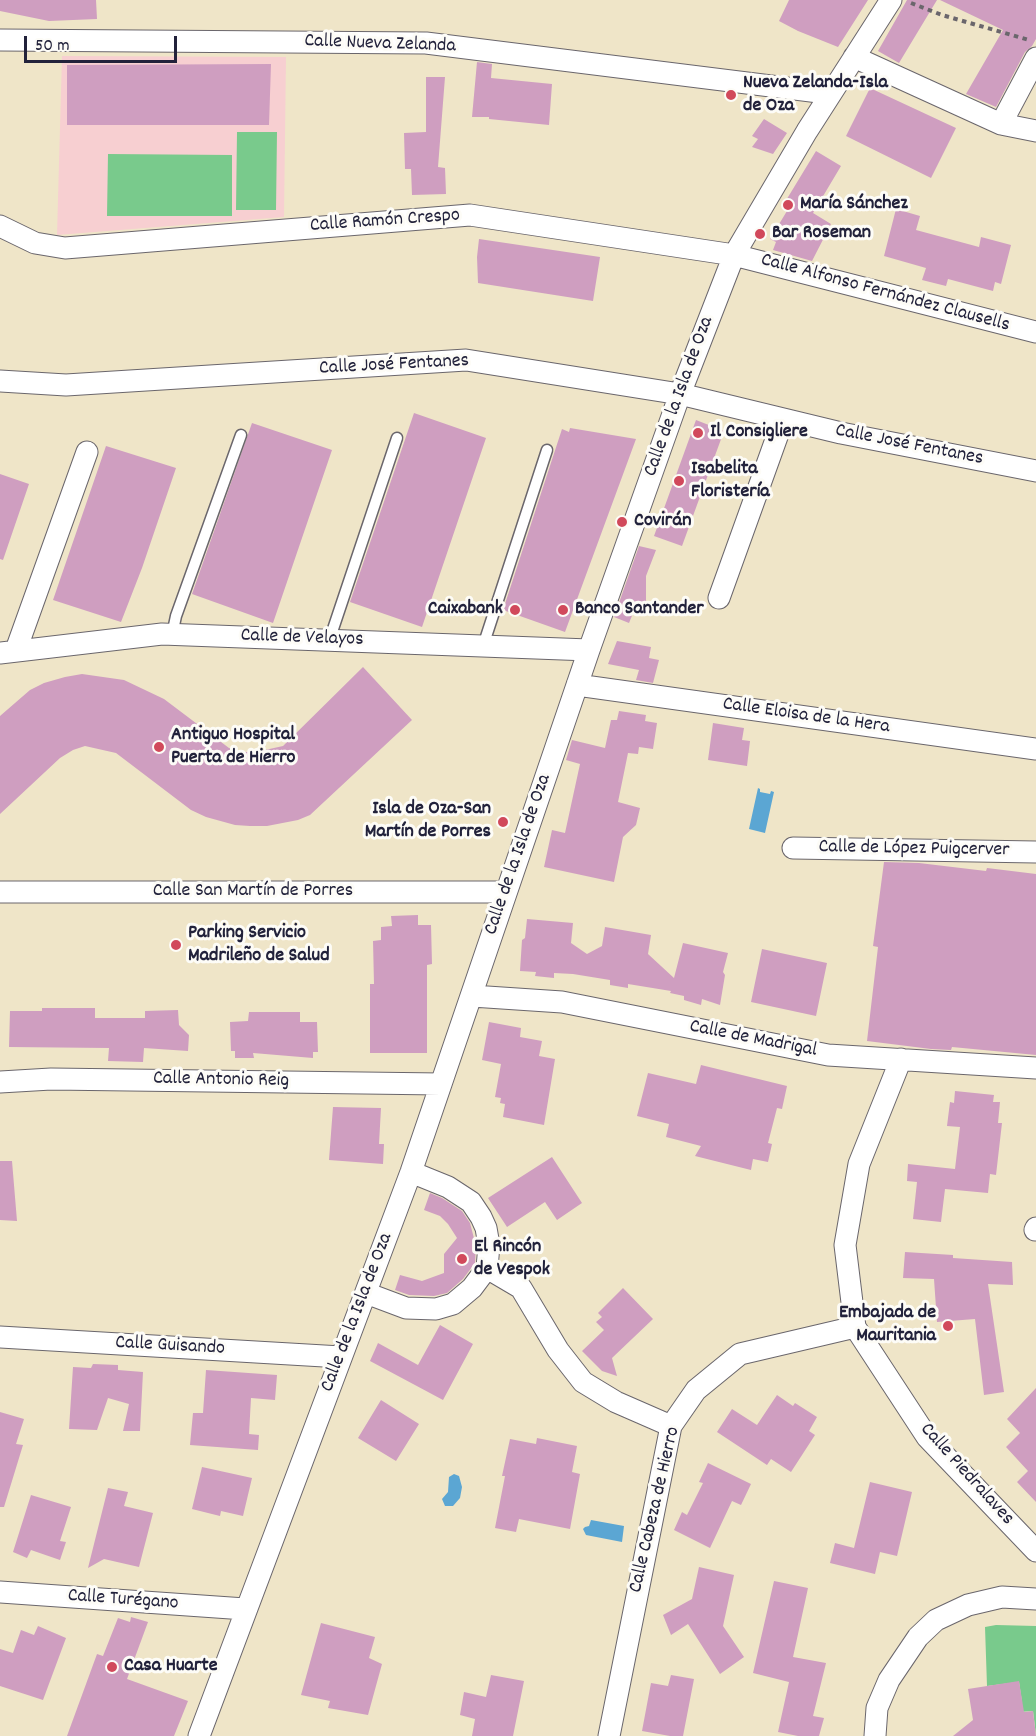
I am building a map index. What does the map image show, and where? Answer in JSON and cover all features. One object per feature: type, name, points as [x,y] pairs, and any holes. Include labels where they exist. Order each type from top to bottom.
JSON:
[{"type":"street","name":"Calle de la Isla de Oza","points":[[199,1736],[411,1172],[589,650],[680,394],[734,255],[854,57],[899,0]]},
{"type":"street","name":"Calle Nueva Zelanda","points":[[0,40],[426,43],[819,92],[828,98]]},
{"type":"street","points":[[854,57],[1001,124],[1036,131]]},
{"type":"street","points":[[1001,124],[1036,58]]},
{"type":"street","name":"Calle Ramón Crespo","points":[[0,226],[35,243],[65,248],[470,215],[734,255]]},
{"type":"street","name":"Calle Alfonso Fernández Clausells","points":[[734,255],[1036,332]]},
{"type":"street","name":"Calle José Fentanes","points":[[0,381],[66,386],[466,360],[680,394],[841,433],[1036,471]]},
{"type":"street","points":[[719,598],[783,420]]},
{"type":"street","name":"Calle de Velayos","points":[[87,452],[8,651],[172,634],[589,650]]},
{"type":"street","name":"Calle Eloisa de la Hera","points":[[577,685],[1036,749]]},
{"type":"street","name":"Calle de López Puigcerver","points":[[793,848],[1036,852]]},
{"type":"street","name":"Calle San Martín de Porres","points":[[0,892],[506,892]]},
{"type":"street","name":"Calle de Madrigal","points":[[472,996],[562,1002],[828,1055],[1036,1068]]},
{"type":"street","name":"Calle Piedralaves","points":[[901,1059],[859,1164],[847,1233],[845,1245],[855,1327],[927,1437],[1036,1551]]},
{"type":"street","name":"Calle Antonio Reig","points":[[0,1082],[51,1079],[441,1084]]},
{"type":"street","points":[[366,1293],[406,1308],[436,1309],[453,1304],[472,1288],[487,1268],[489,1245],[486,1228],[482,1217],[471,1202],[448,1187],[411,1172]]},
{"type":"street","points":[[487,1268],[521,1288],[558,1350],[583,1382],[616,1402],[671,1426]]},
{"type":"street","name":"Calle Cabeza de Hierro","points":[[609,1736],[671,1426],[696,1390],[740,1354],[855,1327]]},
{"type":"street","name":"Calle Guisando","points":[[0,1336],[341,1357]]},
{"type":"street","name":"Calle Turégano","points":[[0,1592],[245,1609]]},
{"type":"street","points":[[874,1736],[877,1708],[889,1680],[918,1637],[936,1620],[968,1605],[1002,1597],[1036,1599]]},
{"type":"lane","points":[[172,634],[176,616],[241,435]]},
{"type":"lane","points":[[329,640],[397,438]]},
{"type":"lane","points":[[483,646],[547,450]]},
{"type":"path","points":[[899,0],[942,15],[1036,41]]},
{"type":"shaded area","points":[[62,56],[286,57],[284,217],[57,235]]},
{"type":"green space","points":[[237,132],[277,132],[276,210],[236,210]]},
{"type":"green space","points":[[108,154],[232,155],[232,216],[107,216]]},
{"type":"green space","points":[[1036,1626],[1036,1735],[1033,1711],[1019,1712],[1022,1702],[1019,1682],[987,1686],[985,1627]]},
{"type":"water","points":[[758,788],[760,792],[770,794],[771,791],[774,792],[765,833],[749,829]]},
{"type":"water","points":[[454,1474],[459,1476],[462,1487],[460,1498],[453,1506],[445,1506],[442,1499],[448,1492],[449,1477]]},
{"type":"water","points":[[591,1520],[624,1526],[622,1542],[586,1535],[583,1529],[589,1526]]},
{"type":"building","points":[[0,0],[96,0],[97,19],[49,21],[0,11]]},
{"type":"building","points":[[789,0],[868,0],[838,47],[779,21]]},
{"type":"building","points":[[907,0],[937,0],[899,63],[878,51]]},
{"type":"building","points":[[940,0],[1036,0],[1036,39],[1025,52],[996,107],[966,94],[1003,30]]},
{"type":"building","points":[[477,62],[492,64],[491,78],[552,84],[549,125],[472,117]]},
{"type":"building","points":[[271,64],[269,125],[67,125],[67,65]]},
{"type":"building","points":[[426,77],[445,77],[438,167],[445,168],[446,194],[412,195],[411,169],[405,169],[404,133],[426,132]]},
{"type":"building","points":[[870,88],[956,128],[931,178],[846,136]]},
{"type":"building","points":[[764,119],[787,133],[773,154],[752,147],[758,139],[752,136]]},
{"type":"building","points":[[816,151],[841,166],[813,213],[831,224],[812,261],[773,250],[776,242],[770,239],[787,211],[782,207]]},
{"type":"building","points":[[896,209],[920,216],[916,230],[979,247],[981,237],[1011,245],[1001,284],[995,282],[993,291],[948,279],[946,286],[922,280],[926,268],[884,256]]},
{"type":"building","points":[[479,239],[600,257],[593,301],[478,283]]},
{"type":"building","points":[[414,413],[486,438],[422,627],[350,602]]},
{"type":"building","points":[[696,420],[724,431],[682,546],[654,536]]},
{"type":"building","points":[[252,423],[332,450],[273,623],[192,594]]},
{"type":"building","points":[[570,428],[636,439],[565,632],[503,610],[562,429],[569,432]]},
{"type":"building","points":[[106,446],[176,468],[121,622],[53,600]]},
{"type":"building","points":[[0,474],[29,484],[3,560],[0,559]]},
{"type":"building","points":[[639,546],[656,550],[646,576],[646,609],[636,606],[629,623],[614,617]]},
{"type":"building","points":[[617,641],[651,647],[649,658],[659,660],[653,683],[636,680],[639,670],[608,664]]},
{"type":"building","name":"Antiguo Hospital Puerta de Hierro","points":[[363,667],[412,720],[310,815],[298,820],[267,826],[250,826],[235,825],[206,817],[191,810],[116,753],[85,746],[60,758],[0,814],[0,716],[30,690],[44,683],[82,674],[124,680],[164,699],[229,748],[242,752],[256,752],[283,746]]},
{"type":"building","points":[[619,711],[646,715],[645,721],[657,723],[653,749],[639,747],[638,754],[628,753],[618,802],[640,808],[636,825],[623,837],[614,882],[544,867],[552,830],[565,833],[580,764],[566,760],[572,740],[605,748],[611,720],[617,720]]},
{"type":"building","points":[[713,723],[744,728],[742,740],[750,741],[747,766],[708,760]]},
{"type":"building","points":[[884,862],[919,863],[986,871],[987,868],[1036,874],[1036,1055],[952,1047],[951,1050],[931,1049],[867,1041],[878,947],[873,946]]},
{"type":"building","points":[[418,915],[418,925],[431,925],[432,964],[427,965],[427,1053],[370,1053],[370,984],[374,984],[373,941],[381,940],[381,927],[392,926],[391,916]]},
{"type":"building","points":[[527,919],[573,923],[571,943],[587,954],[602,946],[605,927],[651,935],[648,954],[674,978],[683,943],[728,953],[723,972],[725,975],[720,1005],[702,999],[701,1005],[684,1000],[684,996],[670,993],[671,991],[628,984],[628,988],[610,985],[610,980],[554,973],[554,978],[535,976],[536,972],[520,971],[522,940],[525,938]]},
{"type":"building","points":[[762,949],[827,963],[816,1016],[751,1002]]},
{"type":"building","points":[[42,1008],[95,1008],[95,1018],[145,1018],[145,1011],[178,1010],[179,1025],[189,1035],[188,1051],[144,1048],[143,1062],[108,1061],[109,1048],[9,1047],[10,1011],[42,1011]]},
{"type":"building","points":[[249,1012],[300,1012],[300,1022],[317,1022],[318,1052],[313,1052],[313,1058],[253,1053],[254,1058],[235,1058],[235,1051],[231,1051],[230,1022],[248,1021]]},
{"type":"building","points":[[489,1022],[521,1028],[520,1037],[542,1041],[539,1056],[555,1059],[544,1125],[503,1117],[505,1104],[500,1103],[501,1098],[495,1097],[501,1064],[482,1060]]},
{"type":"building","points":[[701,1065],[787,1086],[782,1109],[777,1108],[768,1143],[772,1144],[768,1162],[753,1159],[751,1170],[695,1156],[701,1146],[666,1137],[669,1124],[637,1116],[648,1073],[696,1084]]},
{"type":"building","points":[[955,1091],[994,1095],[993,1102],[1000,1102],[998,1123],[1002,1123],[996,1175],[990,1174],[988,1193],[945,1189],[941,1222],[913,1219],[917,1182],[907,1181],[908,1164],[955,1169],[960,1127],[947,1126],[950,1102],[954,1103]]},
{"type":"building","points":[[333,1107],[381,1108],[379,1144],[384,1144],[383,1164],[329,1160]]},
{"type":"building","points":[[552,1157],[582,1203],[557,1220],[545,1202],[507,1227],[488,1198]]},
{"type":"building","points":[[0,1161],[12,1161],[17,1221],[0,1220]]},
{"type":"building","points":[[430,1193],[462,1211],[470,1223],[476,1246],[475,1263],[463,1279],[447,1293],[434,1296],[409,1295],[395,1290],[400,1275],[422,1281],[444,1273],[444,1254],[457,1238],[440,1216],[424,1210]]},
{"type":"building","points":[[905,1252],[1012,1262],[1013,1285],[988,1284],[1004,1392],[984,1395],[975,1319],[937,1322],[934,1279],[903,1278]]},
{"type":"building","points":[[623,1288],[653,1319],[612,1358],[617,1376],[602,1371],[582,1351],[604,1330],[596,1322],[602,1317],[598,1313]]},
{"type":"building","points":[[440,1325],[473,1344],[443,1400],[370,1361],[378,1343],[418,1365]]},
{"type":"building","points":[[93,1364],[118,1365],[118,1370],[143,1372],[140,1431],[123,1431],[129,1404],[108,1398],[97,1430],[69,1429],[73,1367],[91,1368]]},
{"type":"building","points":[[206,1370],[277,1375],[275,1400],[251,1398],[249,1434],[259,1435],[258,1450],[190,1445],[193,1413],[203,1413]]},
{"type":"building","points":[[1036,1388],[1036,1502],[1017,1482],[1028,1471],[1006,1447],[1020,1433],[1007,1419]]},
{"type":"building","points":[[777,1395],[793,1406],[795,1403],[817,1417],[809,1431],[815,1435],[791,1472],[771,1459],[767,1465],[717,1432],[732,1409],[757,1425]]},
{"type":"building","points":[[381,1400],[419,1424],[396,1461],[358,1438]]},
{"type":"building","points":[[0,1412],[24,1419],[16,1444],[23,1445],[4,1507],[0,1507]]},
{"type":"building","points":[[537,1438],[577,1446],[572,1472],[580,1474],[570,1529],[519,1519],[516,1532],[495,1528],[510,1439],[536,1444]]},
{"type":"building","points":[[708,1463],[751,1484],[741,1505],[732,1501],[710,1548],[674,1530],[682,1512],[687,1515],[703,1483],[699,1482]]},
{"type":"building","points":[[202,1467],[252,1478],[243,1516],[221,1511],[220,1516],[192,1509]]},
{"type":"building","points":[[870,1482],[912,1492],[897,1556],[880,1552],[875,1574],[830,1563],[835,1543],[854,1548]]},
{"type":"building","points":[[108,1488],[128,1492],[124,1506],[153,1513],[139,1567],[104,1559],[88,1568]]},
{"type":"building","points":[[31,1495],[71,1507],[60,1541],[66,1542],[60,1560],[31,1550],[27,1558],[13,1552]]},
{"type":"building","points":[[699,1567],[734,1575],[723,1626],[744,1657],[720,1674],[688,1624],[671,1635],[663,1615],[692,1599]]},
{"type":"building","points":[[774,1581],[808,1588],[793,1657],[826,1663],[813,1716],[824,1718],[819,1736],[798,1736],[778,1732],[789,1682],[753,1673]]},
{"type":"building","name":"Casa Huarte","points":[[131,1617],[148,1622],[127,1679],[188,1701],[174,1736],[67,1736],[97,1654],[103,1656],[118,1618],[130,1622]]},
{"type":"building","points":[[321,1623],[375,1637],[369,1658],[382,1664],[368,1715],[328,1708],[330,1701],[301,1695]]},
{"type":"building","points":[[38,1626],[66,1638],[43,1700],[0,1686],[0,1649],[13,1653],[21,1630],[34,1635]]},
{"type":"building","points":[[491,1675],[524,1681],[513,1736],[472,1736],[475,1719],[460,1715],[464,1692],[486,1697]]},
{"type":"building","points":[[671,1675],[694,1679],[683,1736],[642,1731],[651,1683],[668,1686]]},
{"type":"building","points":[[1019,1681],[1024,1712],[1033,1711],[1036,1736],[953,1736],[973,1720],[968,1689]]},
{"type":"place","name":"Nueva Zelanda-Isla de Oza","points":[[731,95]]},
{"type":"place","name":"María Sánchez","points":[[788,205]]},
{"type":"place","name":"Bar Roseman","points":[[760,234]]},
{"type":"place","name":"Il Consigliere","points":[[698,433]]},
{"type":"place","name":"Isabelita Floristería","points":[[679,481]]},
{"type":"place","name":"Covirán","points":[[622,522]]},
{"type":"place","name":"Caixabank","points":[[515,610]]},
{"type":"place","name":"Banco Santander","points":[[563,610]]},
{"type":"place","name":"Antiguo Hospital Puerta de Hierro","points":[[159,747]]},
{"type":"place","name":"Isla de Oza-San Martín de Porres","points":[[503,822]]},
{"type":"place","name":"Parking Servicio Madrileño de Salud","points":[[176,945]]},
{"type":"place","name":"El Rincón de Vespok","points":[[462,1259]]},
{"type":"place","name":"Embajada de Mauritania","points":[[948,1326]]},
{"type":"place","name":"Casa Huarte","points":[[112,1667]]}]
